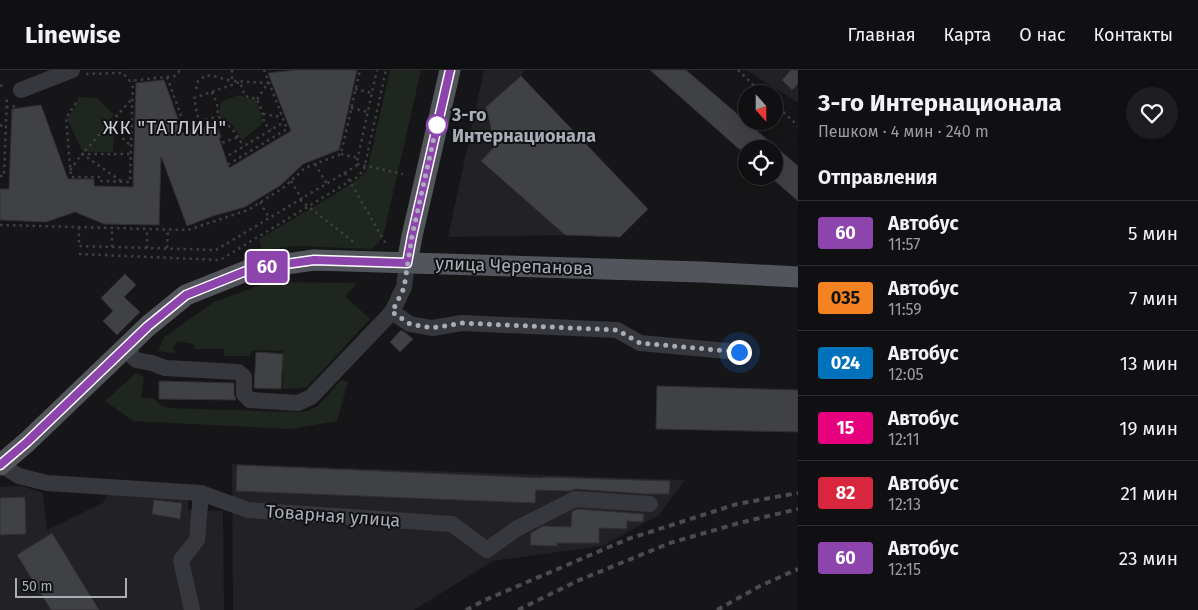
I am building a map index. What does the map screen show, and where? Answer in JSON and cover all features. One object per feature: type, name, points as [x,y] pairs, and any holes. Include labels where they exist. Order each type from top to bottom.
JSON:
[{"type":"main road","points":[[407,263],[450,70]]},
{"type":"main road","name":"улица Черепанова","points":[[0,465],[27,442],[148,326],[186,295],[251,269],[314,260],[702,272],[798,277]]},
{"type":"street","points":[[21,90],[72,70]]},
{"type":"street","points":[[124,348],[136,360],[165,368],[238,372],[244,377],[244,394],[250,400],[298,403],[311,396],[392,312],[404,288],[407,263]]},
{"type":"street","points":[[392,312],[410,324],[432,328],[462,323],[617,330],[640,343],[739,352]]},
{"type":"street","name":"Товарная улица","points":[[0,465],[19,476],[48,483],[201,493],[248,510],[452,524],[487,550],[516,528],[575,499],[650,504]]},
{"type":"street","points":[[192,610],[181,560],[197,540],[201,493]]},
{"type":"path","points":[[91,74],[123,73],[130,81],[133,81],[175,76],[180,70]]},
{"type":"path","points":[[232,70],[232,82]]},
{"type":"path","points":[[167,77],[204,179],[287,129],[264,70]]},
{"type":"path","points":[[341,154],[360,70]]},
{"type":"path","points":[[79,227],[79,246],[216,250],[356,166],[377,70]]},
{"type":"path","points":[[79,254],[220,260],[358,176],[364,170],[386,70]]},
{"type":"path","points":[[738,70],[754,85]]},
{"type":"path","points":[[196,89],[198,81],[207,76],[232,82],[268,83]]},
{"type":"path","points":[[76,103],[66,118],[71,177],[99,177],[99,181],[130,182],[133,81]]},
{"type":"path","points":[[211,166],[210,144],[201,132],[194,98],[240,82]]},
{"type":"path","points":[[240,82],[245,96],[257,100]]},
{"type":"path","points":[[257,100],[268,83]]},
{"type":"path","points":[[0,86],[5,85],[7,90],[2,176]]},
{"type":"path","points":[[355,89],[372,93]]},
{"type":"path","points":[[212,92],[217,104],[218,116],[231,127],[243,146]]},
{"type":"path","points":[[70,170],[132,99]]},
{"type":"path","points":[[257,100],[264,123],[271,130]]},
{"type":"path","points":[[351,108],[368,112]]},
{"type":"path","points":[[783,112],[798,126]]},
{"type":"path","points":[[262,114],[282,117]]},
{"type":"path","points":[[199,122],[218,116]]},
{"type":"path","points":[[201,172],[284,122]]},
{"type":"path","points":[[108,125],[131,146]]},
{"type":"path","points":[[1,126],[6,128]]},
{"type":"path","points":[[210,146],[238,137]]},
{"type":"path","points":[[82,154],[131,154]]},
{"type":"path","points":[[82,154],[122,182]]},
{"type":"path","points":[[0,225],[188,230],[248,210],[283,188],[306,168],[315,164],[341,154],[358,158]]},
{"type":"path","points":[[315,164],[327,184]]},
{"type":"path","points":[[357,164],[403,174]]},
{"type":"path","points":[[0,170],[2,176]]},
{"type":"path","points":[[345,173],[386,244]]},
{"type":"path","points":[[291,180],[301,199],[308,206],[360,248]]},
{"type":"path","points":[[260,202],[270,218]]},
{"type":"path","points":[[112,228],[112,247]]},
{"type":"path","points":[[147,229],[147,248]]},
{"type":"path","points":[[168,230],[168,248]]},
{"type":"shaded area","points":[[390,70],[421,70],[384,233],[380,241],[371,249],[297,246],[262,250],[259,239],[332,196],[360,178],[366,171]]},
{"type":"shaded area","points":[[484,70],[524,70],[521,76],[648,209],[620,237],[565,235],[448,237]]},
{"type":"shaded area","points":[[798,70],[798,103],[783,93],[783,85],[770,85],[748,71]]},
{"type":"shaded area","points":[[238,95],[256,100],[262,124],[242,140],[232,125],[219,114],[221,102]]},
{"type":"shaded area","points":[[78,97],[97,98],[114,115],[106,124],[114,132],[113,152],[83,152],[67,119],[75,108]]},
{"type":"shaded area","points":[[272,282],[357,283],[345,296],[370,319],[307,387],[283,389],[283,351],[254,350],[250,353],[250,356],[224,356],[224,349],[195,349],[193,344],[177,341],[173,347],[175,353],[158,351],[164,337],[214,302]]},
{"type":"shaded area","points":[[136,373],[144,377],[141,398],[153,398],[162,406],[168,408],[308,411],[318,406],[341,380],[348,382],[337,421],[290,429],[133,421],[105,401]]},
{"type":"shaded area","points":[[232,464],[685,480],[659,515],[602,546],[493,561],[414,610],[233,610]]},
{"type":"shaded area","points":[[22,486],[43,493],[47,530],[103,503],[110,490],[188,498],[188,510],[223,511],[224,610],[0,610],[0,487]]},
{"type":"building","points":[[296,70],[357,70],[339,150],[303,164],[281,185],[245,207],[187,226],[161,156],[159,225],[104,224],[75,212],[46,222],[0,220],[0,189],[9,189],[12,109],[41,105],[68,179],[94,179],[94,186],[133,187],[136,83],[164,80],[183,133],[216,123],[229,168],[291,131],[268,73]]},
{"type":"building","points":[[650,70],[686,70],[738,115],[738,130],[756,130],[768,140],[738,140],[738,148]]},
{"type":"building","points":[[791,70],[798,70],[798,84],[792,90],[782,80]]},
{"type":"building","points":[[521,76],[648,209],[620,237],[565,235],[481,161],[495,146],[486,107]]},
{"type":"building","points":[[783,153],[798,166],[798,201],[780,185],[783,185]]},
{"type":"building","points":[[125,274],[136,285],[124,297],[140,312],[117,335],[103,321],[113,311],[101,298]]},
{"type":"building","points":[[401,330],[413,339],[400,352],[390,342]]},
{"type":"building","points":[[256,352],[283,354],[281,389],[254,388]]},
{"type":"building","points":[[159,381],[234,383],[236,400],[159,399]]},
{"type":"building","points":[[657,386],[798,390],[798,432],[656,429]]},
{"type":"building","points":[[237,465],[543,478],[670,481],[669,494],[576,489],[569,491],[536,490],[535,503],[236,491]]},
{"type":"building","points":[[25,497],[26,534],[0,535],[0,498]]},
{"type":"building","points":[[154,500],[182,503],[180,519],[152,514]]},
{"type":"building","points":[[577,509],[644,514],[643,522],[627,521],[627,529],[599,528],[599,543],[557,543],[557,546],[530,545],[531,533],[543,526],[571,527],[572,512]]},
{"type":"building","points":[[52,533],[99,610],[51,610],[17,555]]},
{"type":"railway","points":[[466,610],[485,600],[628,539],[737,504],[798,493]]},
{"type":"railway","points":[[518,610],[577,581],[670,543],[739,523],[798,509]]},
{"type":"railway","points":[[717,610],[760,586],[798,569]]},
{"type":"bus line","name":"60","points":[[0,465],[27,442],[148,326],[186,295],[251,269],[314,260],[407,263],[450,70]]},
{"type":"place","name":"3-го Интернационала","points":[[437,125]]},
{"type":"district","name":"ЖК \"ТАТЛИН\"","points":[[165,127]]},
{"type":"route","points":[[437,125],[412,236],[404,288],[392,312],[410,324],[432,328],[462,323],[617,330],[640,343],[739,352]]}]
